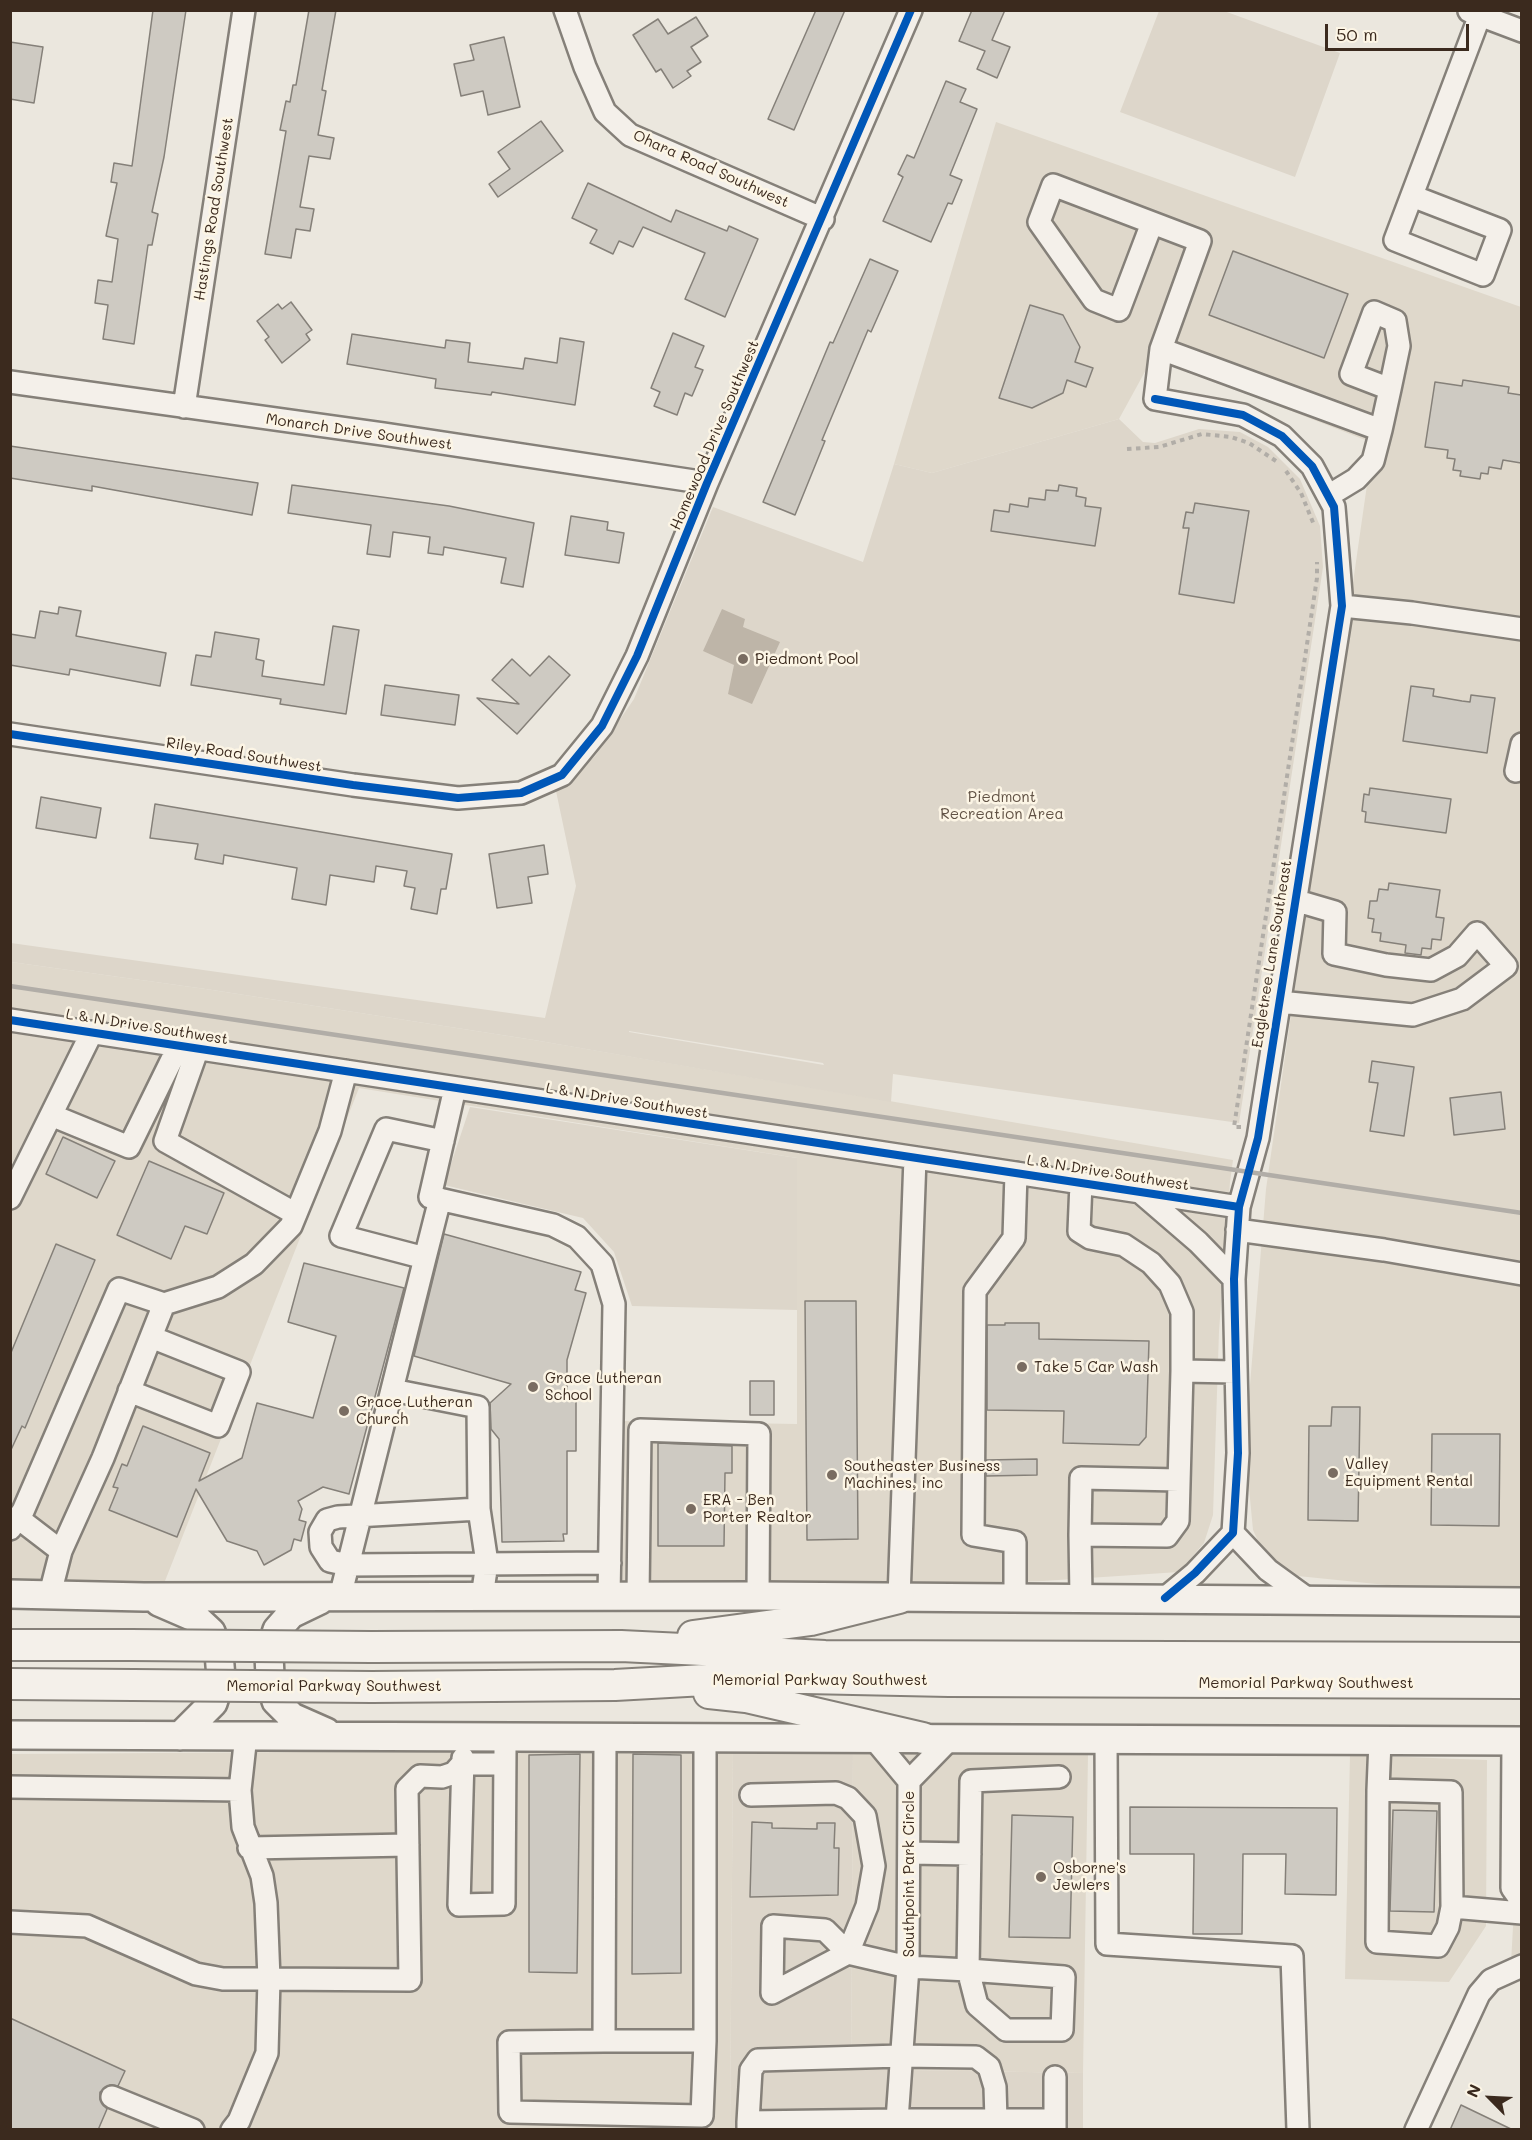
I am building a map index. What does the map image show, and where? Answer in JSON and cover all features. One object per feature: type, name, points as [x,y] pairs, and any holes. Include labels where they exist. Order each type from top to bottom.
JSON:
[{"type":"highway","points":[[621,1646],[810,1620],[899,1598]]},
{"type":"highway","name":"Memorial Parkway Southwest","points":[[10,1645],[621,1646],[825,1656],[1521,1658]]},
{"type":"highway","name":"Memorial Parkway Southwest","points":[[10,1684],[372,1687],[635,1684],[758,1677],[961,1681],[1521,1683]]},
{"type":"highway","points":[[635,1684],[746,1697],[936,1738]]},
{"type":"main road","points":[[10,1594],[144,1597],[758,1596],[1521,1602]]},
{"type":"main road","points":[[144,1597],[196,1618],[211,1632],[219,1653],[221,1678],[213,1703],[180,1736]]},
{"type":"main road","points":[[333,1597],[291,1614],[277,1630],[269,1655],[270,1676],[276,1701],[292,1717],[336,1737]]},
{"type":"main road","points":[[10,1735],[1517,1741]]},
{"type":"street","name":"Hastings Road Southwest","points":[[184,407],[244,10]]},
{"type":"street","name":"Ohara Road Southwest","points":[[565,10],[585,67],[605,112],[630,135],[823,219]]},
{"type":"street","name":"Homewood Drive Southwest","points":[[474,797],[521,793],[562,775],[602,726],[637,656],[708,483],[911,10]]},
{"type":"street","points":[[1413,196],[1500,230],[1483,275],[1395,240],[1413,196],[1474,13],[1521,31]]},
{"type":"street","points":[[1152,223],[1119,310],[1094,300],[1039,222],[1053,185],[1200,241],[1161,349],[1381,430]]},
{"type":"street","name":"Eagletree Lane Southeast","points":[[1161,349],[1155,399],[1243,415],[1282,436],[1312,466],[1334,507],[1342,606],[1259,1130],[1239,1207],[1234,1279],[1238,1453],[1233,1533]]},
{"type":"street","name":"Monarch Drive Southwest","points":[[10,382],[383,434],[708,483]]},
{"type":"street","points":[[1328,496],[1356,479],[1373,461],[1390,389]]},
{"type":"street","points":[[1342,606],[1412,613],[1521,629]]},
{"type":"street","name":"Riley Road Southwest","points":[[10,734],[353,786],[458,798],[474,797]]},
{"type":"street","points":[[1516,771],[1521,744]]},
{"type":"street","points":[[1279,1002],[1413,1015],[1462,999],[1506,966],[1477,933],[1457,956],[1431,970],[1386,965],[1334,954],[1335,912],[1294,900]]},
{"type":"street","name":"L & N Drive Southwest","points":[[10,1020],[1239,1207]]},
{"type":"street","points":[[10,1198],[92,1032]]},
{"type":"street","points":[[51,1115],[129,1148],[188,1046]]},
{"type":"street","points":[[188,1046],[165,1141],[296,1214]]},
{"type":"street","points":[[61,1551],[14,1523],[119,1289],[164,1304],[218,1287],[254,1264],[291,1226],[330,1131],[346,1071]]},
{"type":"street","points":[[455,1088],[430,1197],[553,1226],[577,1237],[602,1264],[614,1304],[609,1597]]},
{"type":"street","points":[[425,1258],[341,1236],[386,1129],[443,1141]]},
{"type":"street","points":[[899,1598],[915,1158]]},
{"type":"street","points":[[1015,1598],[1016,1542],[973,1535],[973,1524],[975,1291],[1014,1238],[1016,1173]]},
{"type":"street","points":[[1080,1535],[1167,1536],[1178,1521],[1182,1371],[1182,1312],[1170,1284],[1150,1263],[1124,1245],[1090,1238],[1079,1231],[1081,1183]]},
{"type":"street","points":[[1139,1192],[1198,1242],[1234,1279]]},
{"type":"street","points":[[333,1597],[348,1566],[440,1199]]},
{"type":"street","points":[[1237,1230],[1384,1250],[1521,1274]]},
{"type":"street","points":[[50,1594],[61,1551],[164,1304]]},
{"type":"street","points":[[129,1391],[218,1426],[239,1371],[151,1337]]},
{"type":"street","points":[[1182,1371],[1236,1372]]},
{"type":"street","points":[[392,1390],[478,1407],[479,1509],[487,1563],[482,1597]]},
{"type":"street","points":[[638,1597],[640,1430],[759,1434],[758,1596]]},
{"type":"street","points":[[1081,1598],[1081,1478],[1179,1480]]},
{"type":"street","points":[[479,1509],[361,1514],[327,1520],[320,1532],[321,1547],[330,1561],[348,1566],[610,1563]]},
{"type":"street","points":[[1165,1598],[1195,1573],[1233,1533],[1268,1570],[1308,1599]]},
{"type":"street","points":[[232,2130],[239,2121],[267,2053],[269,1979],[266,1903],[262,1876],[249,1848],[243,1827],[240,1790],[246,1735]]},
{"type":"street","points":[[464,1736],[459,1905],[504,1905],[506,1737]]},
{"type":"street","points":[[604,2042],[605,1738]]},
{"type":"street","points":[[705,1738],[705,2042],[702,2116],[510,2112],[509,2042],[705,2042]]},
{"type":"street","points":[[874,1739],[909,1782],[936,1738]]},
{"type":"street","points":[[1106,1739],[1107,1944],[1292,1956],[1298,2130]]},
{"type":"street","points":[[1378,1790],[1451,1792],[1452,1907],[1448,1927],[1438,1946],[1377,1942],[1378,1790],[1380,1741]]},
{"type":"street","points":[[1517,1741],[1512,1888],[1521,1902]]},
{"type":"street","points":[[10,1922],[87,1926],[196,1974],[223,1979],[410,1980],[407,1790],[420,1776],[442,1777],[454,1773],[462,1764],[504,1764]]},
{"type":"street","points":[[751,1795],[836,1793],[848,1798],[865,1816],[874,1866],[867,1906],[848,1953],[908,1967],[968,1970],[1064,1977],[1062,2030],[1006,2030],[977,2005],[968,1970],[971,1781],[1059,1778]]},
{"type":"street","name":"Southpoint Park Circle","points":[[897,2120],[908,1967],[909,1782]]},
{"type":"street","points":[[10,1787],[240,1790]]},
{"type":"street","points":[[249,1848],[408,1845]]},
{"type":"street","points":[[874,1866],[909,1859],[970,1854]]},
{"type":"street","points":[[1452,1907],[1521,1913]]},
{"type":"street","points":[[1416,2130],[1479,1994],[1491,1980],[1521,1966]]},
{"type":"street","points":[[996,2120],[995,2087],[989,2067],[976,2057],[901,2056],[758,2060],[751,2070],[748,2126],[897,2120],[996,2120],[1055,2125],[1055,2077]]},
{"type":"street","points":[[112,2097],[193,2130]]},
{"type":"path","points":[[1127,448],[1159,447],[1202,434],[1231,437],[1249,443],[1270,456],[1287,471],[1301,493],[1315,531]]},
{"type":"path","points":[[1259,1130],[1234,1127],[1317,578],[1317,559]]},
{"type":"shaded area","points":[[996,122],[1521,307],[1521,1589],[1406,1587],[1288,1575],[1269,1565],[1253,1530],[1245,1446],[1266,1189],[1373,443],[1153,357],[1119,419],[932,473],[894,464]]},
{"type":"shaded area","points":[[722,609],[745,619],[743,627],[780,642],[752,704],[728,694],[734,665],[703,651]]},
{"type":"shaded area","points":[[11,962],[206,989],[534,1040],[1233,1160],[1219,1331],[1213,1515],[1204,1543],[1179,1572],[1043,1581],[929,1585],[622,1580],[622,1421],[797,1424],[797,1158],[359,1088],[165,1581],[11,1583]]},
{"type":"shaded area","points":[[733,1749],[730,2129],[11,2130],[11,1754]]},
{"type":"shaded area","points":[[853,1749],[1088,1754],[1083,2073],[851,2069]]},
{"type":"shaded area","points":[[1350,1755],[1487,1760],[1486,1926],[1449,1982],[1345,1979]]},
{"type":"shaded area","points":[[1521,1783],[1521,1975],[1511,1963]]},
{"type":"green space","points":[[1159,11],[1224,11],[1340,53],[1295,177],[1120,112]]},
{"type":"green space","name":"Piedmont Recreation Area","points":[[1119,419],[1143,442],[1155,443],[1199,429],[1240,432],[1268,447],[1300,479],[1320,526],[1323,567],[1239,1123],[893,1074],[891,1102],[534,1040],[206,989],[11,962],[11,943],[545,1018],[576,886],[556,791],[595,756],[634,699],[713,507],[863,562],[894,464],[932,473]],"holes":[[[629,1031],[823,1063],[824,1065]]]},
{"type":"green space","points":[[470,1107],[797,1158],[797,1310],[632,1306],[614,1252],[583,1218],[444,1185]]},
{"type":"green space","points":[[733,1749],[853,1749],[851,2069],[1083,2073],[1083,2129],[730,2130]]},
{"type":"building","points":[[153,10],[186,10],[164,157],[152,212],[158,214],[152,245],[148,245],[134,344],[103,339],[108,305],[95,303],[98,280],[112,282],[118,239],[106,236],[117,183],[111,182],[114,163],[132,166]]},
{"type":"building","points":[[309,10],[336,10],[322,90],[326,91],[318,135],[334,138],[330,159],[309,156],[300,207],[314,209],[310,231],[296,229],[291,258],[265,254],[286,131],[280,130],[286,101],[290,102],[293,85],[296,85]]},
{"type":"building","points":[[816,10],[845,10],[794,130],[768,119]]},
{"type":"building","points":[[972,10],[1005,10],[992,40],[1010,47],[997,78],[977,69],[985,51],[959,41]]},
{"type":"building","points":[[696,17],[708,36],[691,47],[701,62],[687,71],[691,76],[673,88],[661,69],[656,72],[633,35],[658,19],[668,34]]},
{"type":"building","points":[[504,37],[520,107],[488,115],[483,91],[461,96],[454,64],[474,60],[470,45]]},
{"type":"building","points":[[10,42],[43,47],[34,103],[10,99]]},
{"type":"building","points":[[946,81],[966,89],[960,102],[977,109],[950,175],[962,180],[952,204],[948,203],[931,242],[883,221],[903,177],[898,174],[907,155],[914,158]]},
{"type":"building","points":[[541,121],[563,151],[498,197],[489,184],[510,169],[498,152]]},
{"type":"building","points":[[588,183],[671,222],[676,210],[727,231],[729,226],[758,239],[725,317],[685,299],[705,253],[643,227],[633,247],[619,241],[613,254],[590,243],[597,230],[572,218]]},
{"type":"building","points":[[1233,251],[1348,294],[1324,358],[1209,315]]},
{"type":"building","points":[[870,259],[898,271],[871,332],[868,330],[822,440],[825,441],[795,515],[763,502],[830,342],[833,343]]},
{"type":"building","points":[[291,302],[312,330],[306,334],[310,340],[282,363],[265,340],[269,337],[257,321],[278,304],[282,309]]},
{"type":"building","points":[[1030,305],[1063,315],[1080,347],[1075,362],[1093,368],[1086,387],[1067,380],[1063,393],[1032,408],[999,398]]},
{"type":"building","points":[[673,333],[704,346],[695,367],[703,370],[692,396],[685,393],[677,415],[654,406],[660,392],[651,388]]},
{"type":"building","points":[[352,334],[445,348],[446,340],[470,343],[468,362],[523,369],[525,358],[557,363],[560,338],[584,342],[575,405],[492,392],[491,395],[435,388],[436,379],[347,364]]},
{"type":"building","points":[[1463,380],[1509,387],[1508,393],[1521,395],[1521,463],[1503,460],[1501,469],[1489,467],[1488,474],[1481,473],[1480,479],[1460,476],[1461,471],[1453,470],[1455,459],[1447,458],[1448,450],[1425,447],[1435,382],[1462,386]]},
{"type":"building","points":[[10,446],[258,483],[252,515],[92,486],[92,491],[10,478]]},
{"type":"building","points":[[292,485],[449,506],[534,523],[523,587],[501,583],[506,558],[444,547],[443,555],[428,553],[430,537],[393,532],[390,557],[367,554],[371,525],[288,513]]},
{"type":"building","points":[[1059,485],[1077,488],[1076,496],[1086,498],[1085,506],[1101,508],[1095,546],[991,531],[994,510],[1009,512],[1010,504],[1028,507],[1029,498],[1045,500],[1046,490],[1058,491]]},
{"type":"building","points":[[1195,503],[1249,511],[1234,603],[1179,594],[1189,528],[1183,528],[1186,512],[1193,513]]},
{"type":"building","points":[[571,516],[608,522],[607,530],[624,533],[619,563],[565,555]]},
{"type":"building","points":[[59,607],[81,611],[76,636],[166,653],[160,686],[70,669],[69,675],[10,665],[10,634],[35,638],[40,611],[58,614]]},
{"type":"building","points":[[333,626],[359,630],[346,714],[280,704],[281,699],[191,685],[196,655],[211,657],[215,632],[259,639],[256,659],[264,661],[262,676],[324,685]]},
{"type":"building","points":[[549,656],[570,675],[517,734],[477,698],[519,704],[492,680],[512,659],[530,676]]},
{"type":"building","points":[[385,685],[459,695],[455,725],[381,715]]},
{"type":"building","points":[[1411,686],[1434,689],[1433,696],[1462,701],[1470,702],[1471,695],[1495,698],[1487,753],[1403,741]]},
{"type":"building","points":[[1370,788],[1451,799],[1446,833],[1365,822],[1366,812],[1362,811],[1364,794],[1369,795]]},
{"type":"building","points":[[41,797],[101,808],[96,838],[36,828]]},
{"type":"building","points":[[155,804],[452,854],[446,889],[441,889],[437,914],[411,909],[415,888],[404,886],[407,871],[376,866],[374,882],[330,875],[326,905],[292,899],[297,868],[224,855],[223,864],[195,859],[198,844],[150,838]]},
{"type":"building","points":[[544,845],[548,874],[528,877],[532,903],[497,908],[489,854]]},
{"type":"building","points":[[1389,883],[1440,890],[1436,917],[1444,918],[1441,940],[1432,939],[1431,949],[1422,948],[1421,955],[1405,953],[1406,945],[1380,941],[1381,933],[1372,932],[1374,919],[1368,918],[1370,901],[1377,901],[1379,889],[1388,890]]},
{"type":"building","points":[[1372,1061],[1414,1067],[1404,1136],[1370,1131],[1378,1083],[1369,1082]]},
{"type":"building","points":[[1501,1092],[1505,1129],[1454,1135],[1450,1098]]},
{"type":"building","points":[[63,1137],[115,1161],[97,1198],[46,1174]]},
{"type":"building","points":[[149,1161],[224,1193],[207,1234],[185,1226],[171,1259],[117,1235]]},
{"type":"building","name":"Grace Lutheran School","points":[[444,1234],[581,1272],[575,1290],[586,1293],[567,1360],[567,1400],[576,1400],[576,1451],[567,1451],[567,1534],[563,1534],[564,1541],[502,1542],[499,1439],[491,1429],[490,1403],[511,1384],[414,1356]]},
{"type":"building","points":[[56,1244],[95,1260],[25,1428],[22,1426],[10,1452],[10,1355]]},
{"type":"building","name":"Grace Lutheran Church","points":[[304,1263],[404,1288],[349,1494],[323,1487],[298,1501],[302,1509],[299,1520],[306,1522],[301,1541],[294,1539],[291,1550],[264,1565],[257,1551],[227,1541],[196,1489],[177,1537],[109,1510],[118,1488],[113,1487],[122,1464],[127,1466],[143,1426],[210,1453],[199,1481],[242,1458],[257,1403],[313,1418],[336,1336],[288,1322]]},
{"type":"building","name":"Southeaster Business Machines, inc","points":[[805,1301],[856,1301],[858,1539],[807,1540]]},
{"type":"building","points":[[1005,1323],[1039,1323],[1039,1339],[1149,1341],[1146,1437],[1139,1445],[1063,1443],[1064,1411],[987,1410],[987,1325],[1005,1325]]},
{"type":"building","points":[[750,1381],[774,1381],[774,1415],[750,1415]]},
{"type":"building","name":"Valley Equipment Rental","points":[[1332,1407],[1360,1407],[1358,1521],[1308,1520],[1309,1426],[1331,1426]]},
{"type":"building","points":[[1432,1434],[1500,1434],[1499,1526],[1431,1525]]},
{"type":"building","name":"ERA - Ben Porter Realtor","points":[[658,1443],[732,1446],[732,1473],[725,1473],[724,1546],[658,1546]]},
{"type":"building","points":[[1037,1459],[1037,1475],[986,1476],[986,1460]]},
{"type":"building","points":[[580,1754],[577,1973],[529,1972],[529,1755]]},
{"type":"building","points":[[633,1754],[681,1755],[681,1973],[632,1974]]},
{"type":"building","points":[[1130,1807],[1337,1808],[1336,1895],[1285,1894],[1286,1854],[1243,1854],[1242,1934],[1193,1934],[1194,1854],[1130,1854]]},
{"type":"building","points":[[1393,1810],[1437,1811],[1434,1912],[1390,1911]]},
{"type":"building","name":"Osborne's Jewlers","points":[[1012,1815],[1073,1817],[1070,1938],[1009,1937]]},
{"type":"building","points":[[752,1822],[772,1823],[772,1828],[817,1829],[817,1823],[835,1823],[834,1848],[839,1848],[838,1895],[750,1897]]},
{"type":"building","points":[[10,2018],[125,2071],[118,2086],[110,2085],[100,2092],[100,2099],[107,2109],[98,2130],[10,2130]]},
{"type":"building","points":[[1461,2105],[1513,2130],[1450,2130]]},
{"type":"railway","points":[[10,986],[1522,1213]]},
{"type":"cycle path","points":[[10,734],[353,785],[458,798],[521,793],[562,775],[602,726],[637,656],[707,483],[911,10]]},
{"type":"cycle path","points":[[1155,399],[1243,415],[1282,436],[1312,466],[1334,507],[1342,606],[1258,1138],[1239,1207],[1234,1279],[1238,1453],[1233,1533],[1195,1573],[1165,1598]]},
{"type":"cycle path","points":[[10,1020],[1239,1207]]},
{"type":"place","name":"Piedmont Pool","points":[[743,659]]},
{"type":"place","name":"Take 5 Car Wash","points":[[1022,1367]]},
{"type":"place","name":"Grace Lutheran School","points":[[533,1387]]},
{"type":"place","name":"Grace Lutheran Church","points":[[344,1411]]},
{"type":"place","name":"Valley Equipment Rental","points":[[1333,1473]]},
{"type":"place","name":"Southeaster Business Machines, inc","points":[[832,1475]]},
{"type":"place","name":"ERA - Ben Porter Realtor","points":[[691,1509]]},
{"type":"place","name":"Osborne's Jewlers","points":[[1041,1877]]}]
